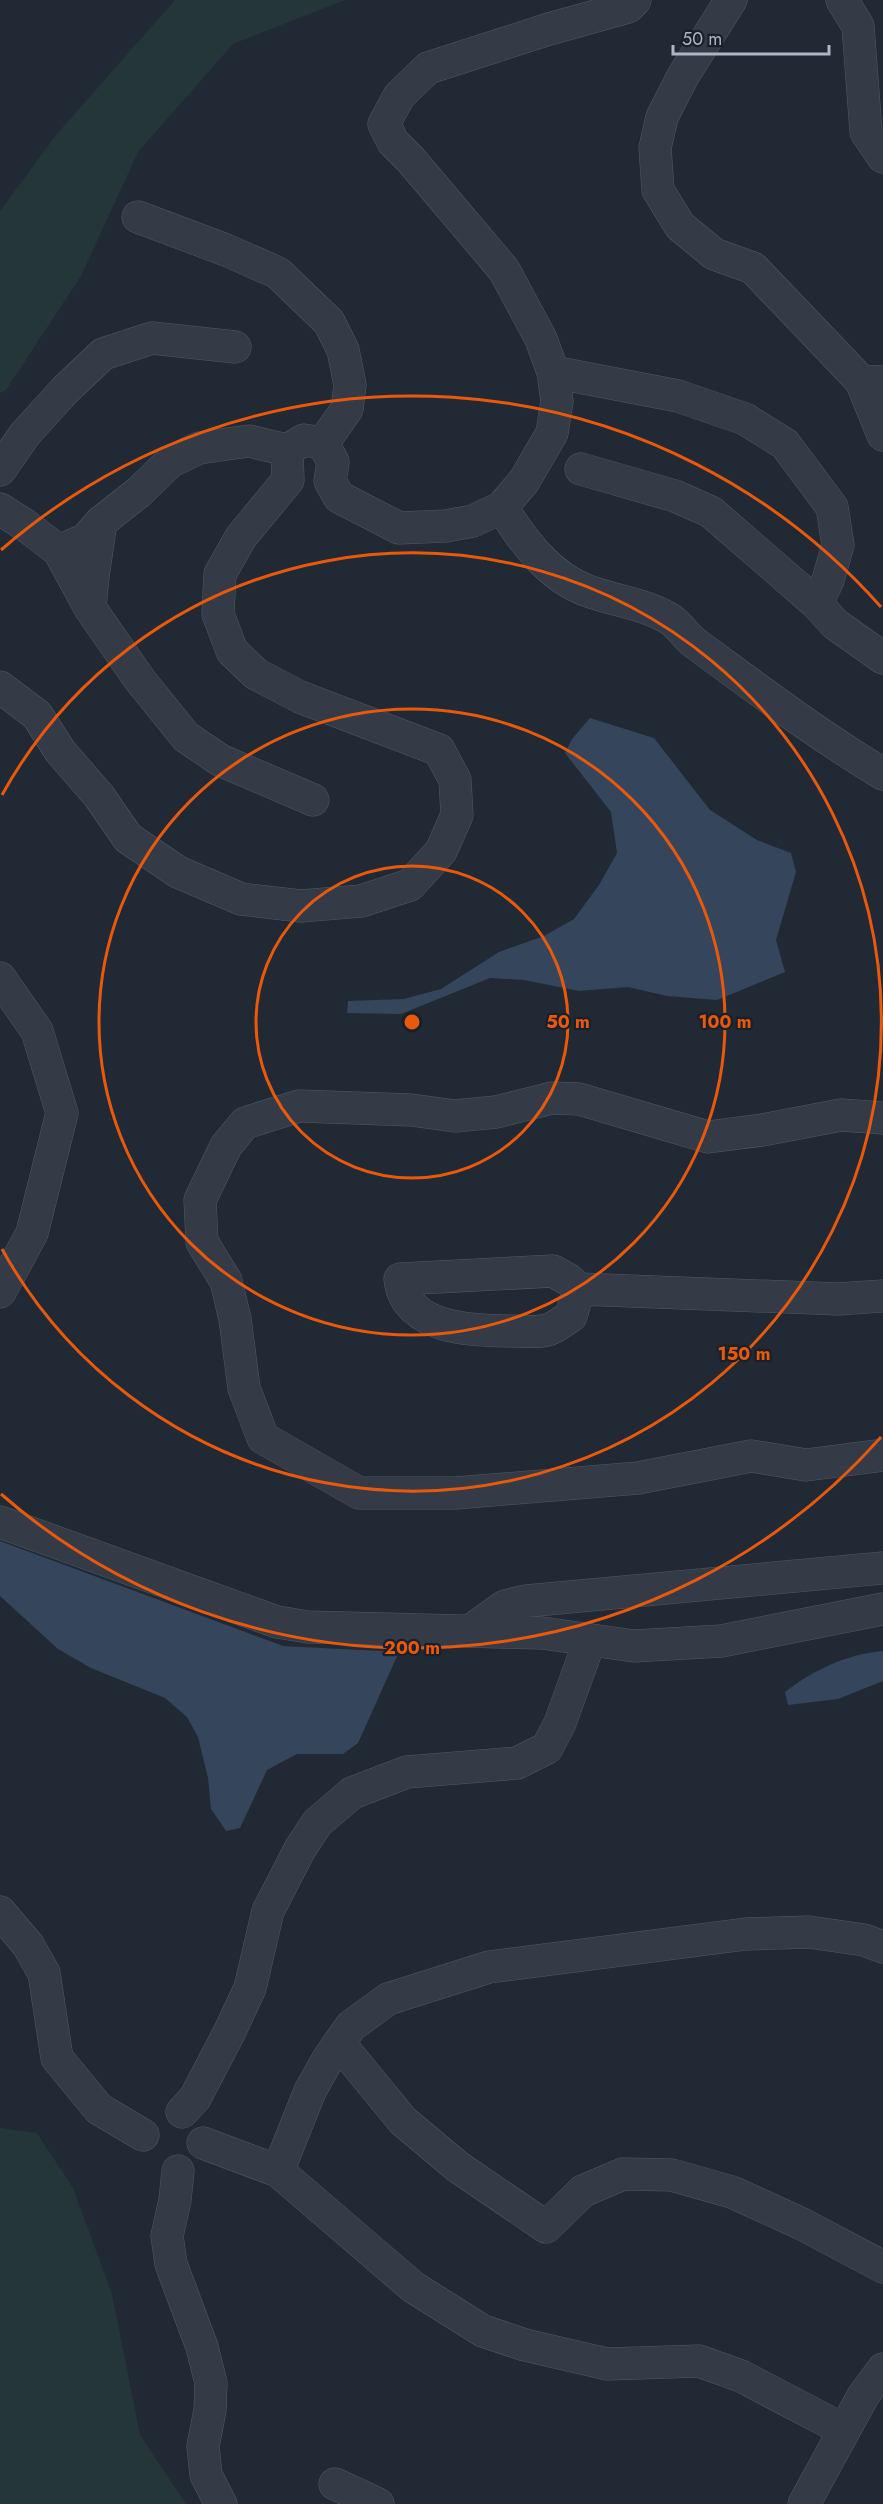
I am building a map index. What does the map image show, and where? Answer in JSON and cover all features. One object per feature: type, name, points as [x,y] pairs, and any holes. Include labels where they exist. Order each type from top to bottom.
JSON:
[{"type":"street","points":[[323,443],[333,462],[330,481],[339,497],[399,528],[446,526],[474,521],[502,507],[524,481],[552,433],[557,401],[553,372],[541,339],[504,270],[411,160],[393,142],[384,124],[399,96],[428,68],[549,28],[628,7],[635,0]]},
{"type":"street","points":[[731,0],[683,76],[662,117],[655,148],[658,190],[680,226],[714,254],[753,268],[872,381],[883,435]]},
{"type":"street","points":[[843,0],[858,26],[867,132],[883,157]]},
{"type":"street","points":[[138,217],[226,250],[278,273],[328,322],[343,350],[350,385],[347,409],[323,443]]},
{"type":"street","points":[[0,470],[25,434],[65,390],[103,354],[152,338],[235,347]]},
{"type":"street","points":[[553,372],[678,396],[745,419],[785,444],[832,507],[838,545],[828,580],[817,604]]},
{"type":"street","points":[[0,687],[37,715],[60,751],[99,796],[128,838],[178,872],[241,899],[301,906],[361,901],[410,885],[441,851],[457,815],[455,780],[439,750],[300,697],[256,674],[232,651],[218,614],[220,574],[241,537],[304,440],[323,443]]},
{"type":"street","points":[[59,551],[86,539],[101,522],[139,492],[170,462],[198,448],[249,441],[287,465],[303,488],[330,481]]},
{"type":"street","points":[[581,469],[675,496],[711,512],[817,604],[835,624],[883,658]]},
{"type":"street","points":[[502,507],[521,539],[564,578],[586,590],[646,608],[670,620],[693,642],[847,753],[883,774]]},
{"type":"street","points":[[0,510],[25,525],[59,551],[90,608],[140,680],[186,737],[220,760],[313,800]]},
{"type":"street","points":[[90,608],[101,522]]},
{"type":"street","points":[[0,978],[37,1031],[62,1113],[32,1233],[0,1292]]},
{"type":"street","points":[[883,1118],[841,1115],[762,1130],[708,1137],[579,1099],[552,1098],[496,1112],[455,1116],[411,1110],[299,1106],[245,1123],[226,1146],[200,1200],[202,1242],[226,1281],[235,1319],[244,1388],[263,1438],[359,1493],[456,1492],[638,1478],[751,1456],[806,1465],[883,1455]]},
{"type":"street","points":[[579,1289],[571,1316],[546,1331],[486,1331],[439,1324],[414,1308],[401,1290],[400,1279],[553,1271],[579,1289],[838,1299],[883,1296]]},
{"type":"street","points":[[0,1522],[277,1622],[308,1627],[542,1633],[634,1646],[721,1641],[883,1609]]},
{"type":"street","points":[[470,1631],[505,1606],[526,1601],[883,1568]]},
{"type":"street","points":[[182,2112],[195,2097],[229,2033],[250,1988],[268,1911],[300,1849],[317,1823],[352,1793],[407,1772],[517,1763],[547,1748],[560,1723],[590,1640]]},
{"type":"street","points":[[0,1912],[28,1945],[44,1973],[57,2058],[99,2109],[144,2135]]},
{"type":"street","points":[[278,2171],[310,2091],[339,2043],[351,2026],[388,1998],[489,1967],[746,1934],[809,1932],[864,1940],[883,1947]]},
{"type":"street","points":[[339,2043],[403,2121],[458,2168],[546,2227],[583,2191],[623,2174],[672,2175],[732,2192],[802,2224],[883,2267]]},
{"type":"street","points":[[182,2112],[198,2124],[203,2143],[201,2153],[195,2162],[178,2171],[159,2168],[146,2154],[144,2135],[154,2118],[162,2113],[182,2112]]},
{"type":"street","points":[[203,2143],[278,2171],[413,2287],[483,2331],[525,2346],[607,2364],[699,2361],[741,2376],[844,2430]]},
{"type":"street","points":[[178,2171],[175,2200],[167,2236],[171,2264],[202,2347],[211,2383],[210,2410],[203,2446],[206,2475],[221,2504]]},
{"type":"street","points":[[804,2504],[863,2396],[883,2369]]},
{"type":"street","points":[[335,2484],[378,2504]]},
{"type":"shaded area","points":[[175,0],[345,0],[233,44],[138,152],[81,276],[6,390],[0,393],[0,211],[56,135]]},
{"type":"shaded area","points":[[0,2128],[37,2133],[73,2188],[112,2294],[140,2435],[186,2504],[0,2504]]},
{"type":"water","points":[[590,718],[654,738],[710,810],[757,840],[791,853],[796,872],[776,940],[785,972],[717,1000],[667,996],[628,987],[579,991],[524,980],[490,978],[401,1014],[347,1013],[348,1001],[404,999],[441,989],[499,952],[544,936],[574,919],[599,885],[617,853],[611,812],[565,753],[572,739]]},
{"type":"water","points":[[0,1541],[283,1646],[399,1652],[358,1743],[343,1754],[297,1754],[267,1770],[240,1828],[226,1831],[211,1809],[208,1778],[198,1737],[187,1717],[165,1698],[91,1668],[58,1649],[0,1596]]},
{"type":"water","points":[[883,1651],[883,1681],[838,1699],[788,1705],[785,1692],[819,1670],[844,1659]]}]
